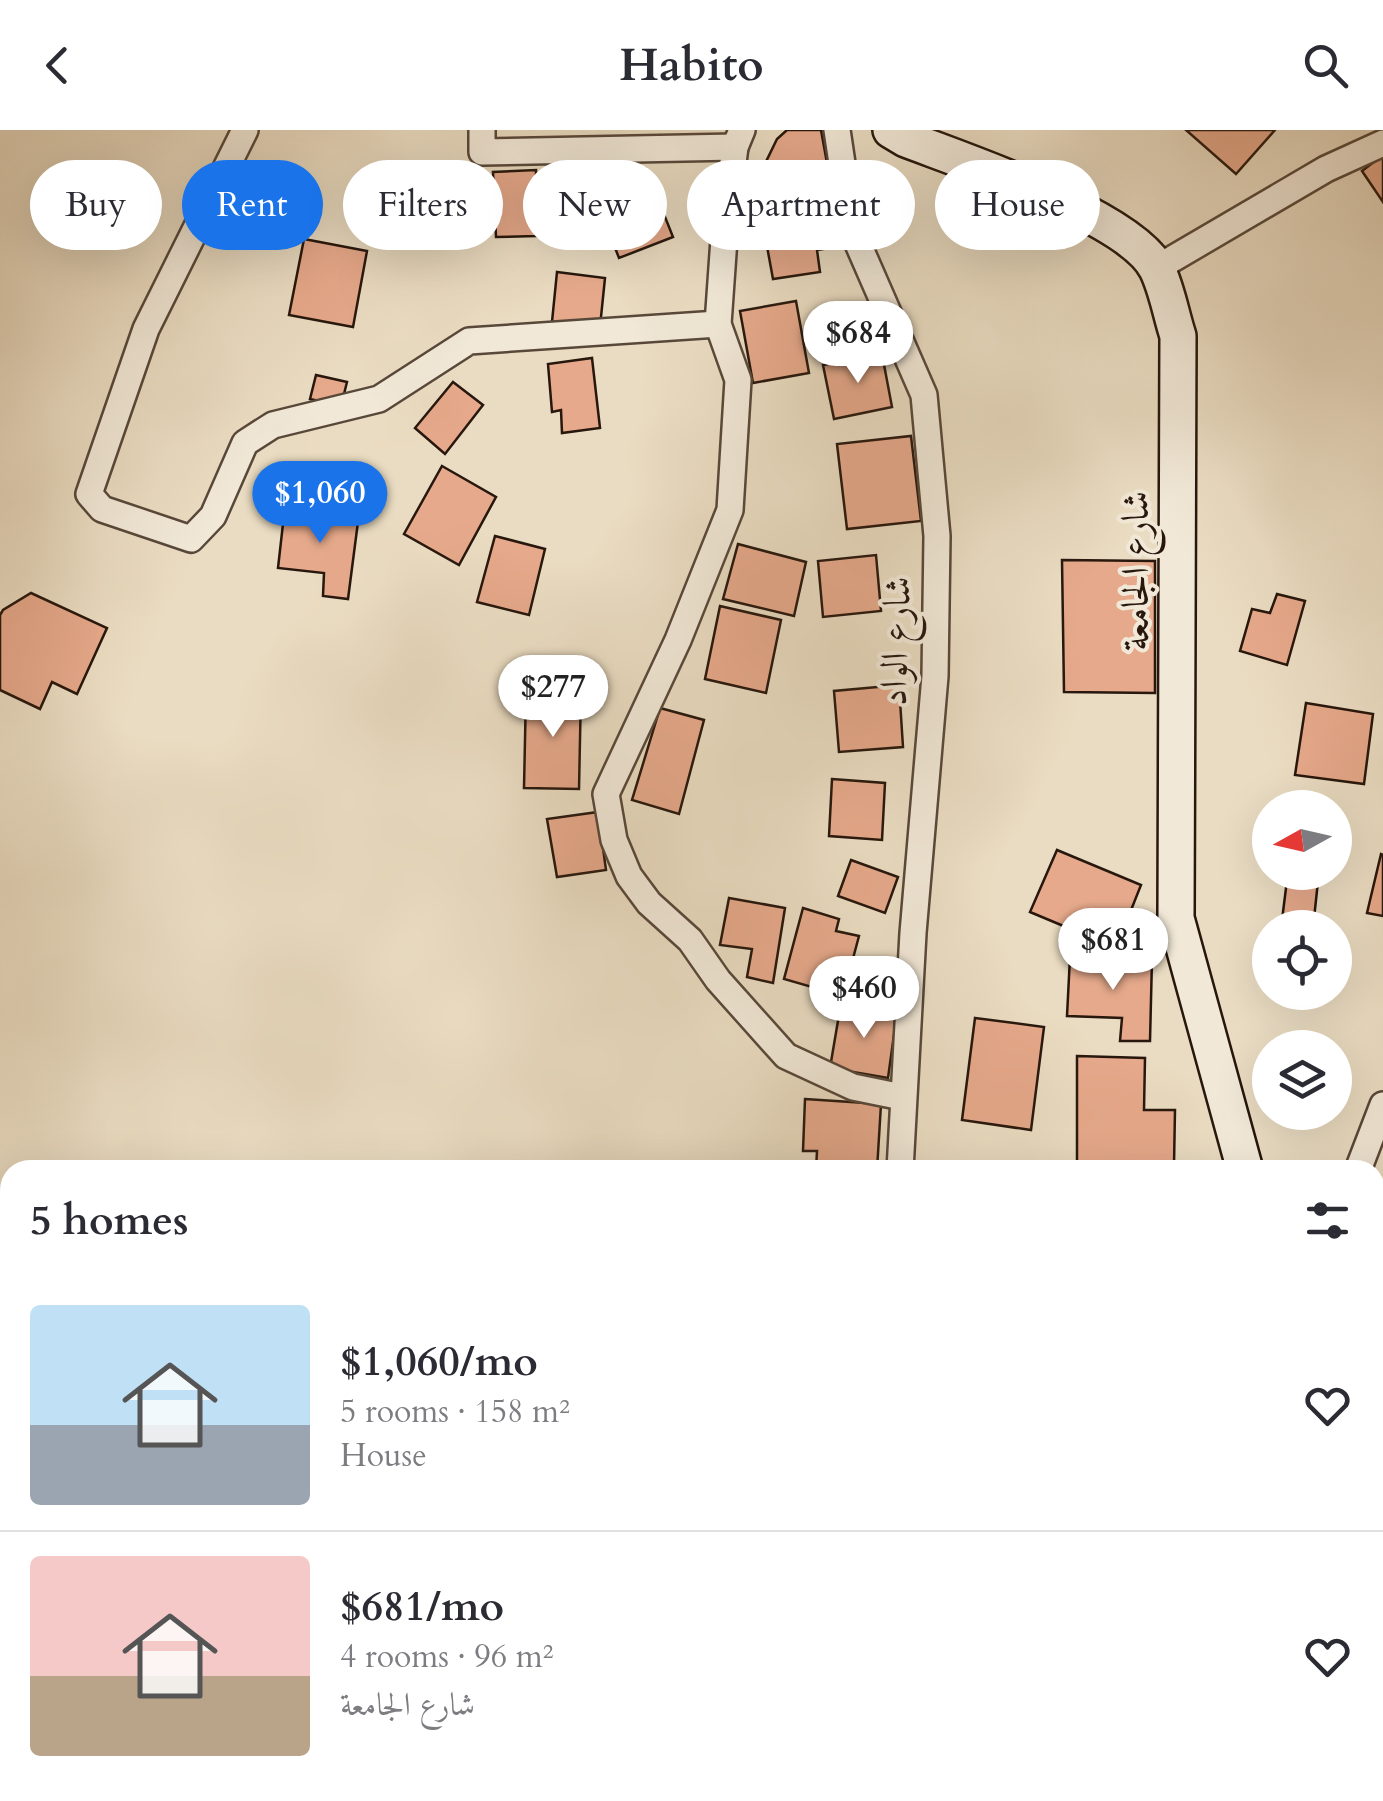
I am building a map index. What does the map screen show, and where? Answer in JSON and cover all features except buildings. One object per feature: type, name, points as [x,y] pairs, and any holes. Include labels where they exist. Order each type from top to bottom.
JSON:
[{"type":"main road","points":[[891,130],[1061,200],[1136,244],[1157,268]]},
{"type":"main road","name":"شارع الجامعة","points":[[1157,268],[1178,336],[1176,918],[1241,1160]]},
{"type":"street","points":[[245,130],[146,328],[88,494],[102,509],[191,539],[214,516],[245,443],[273,425],[379,400],[468,341],[718,324]]},
{"type":"street","points":[[482,130],[482,152],[738,138],[725,226],[718,324],[738,380],[730,510],[678,640],[606,794],[614,840],[629,876],[648,902],[690,940],[718,980],[786,1056],[853,1087],[902,1097]]},
{"type":"street","name":"شارع الواد","points":[[837,130],[852,230],[924,395],[937,536],[935,676],[900,1160]]},
{"type":"street","points":[[1157,268],[1326,170],[1383,143]]},
{"type":"street","points":[[1362,1160],[1383,1106]]}]
